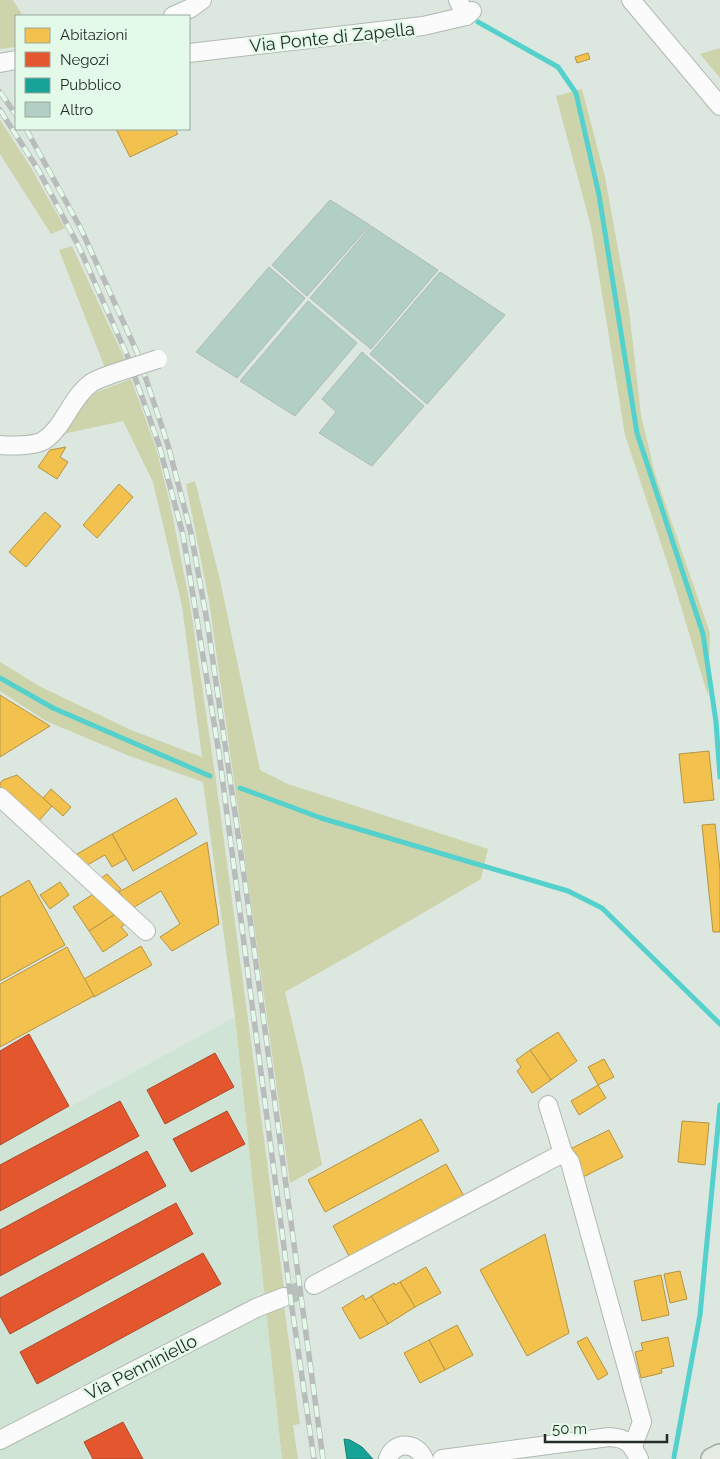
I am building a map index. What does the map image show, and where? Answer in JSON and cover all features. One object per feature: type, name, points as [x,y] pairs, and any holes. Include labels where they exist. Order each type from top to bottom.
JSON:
[{"type":"main road","points":[[712,1459],[720,1455]]},
{"type":"street","points":[[175,15],[191,8],[202,0]]},
{"type":"street","name":"Via Ponte di Zapella","points":[[190,53],[424,26],[469,14],[458,0]]},
{"type":"street","points":[[631,0],[720,106]]},
{"type":"street","points":[[0,63],[15,60]]},
{"type":"street","points":[[0,445],[18,446],[42,442],[57,428],[82,392],[91,383],[158,358]]},
{"type":"street","points":[[0,797],[146,931]]},
{"type":"street","points":[[548,1105],[563,1153],[570,1162],[642,1422],[636,1452]]},
{"type":"street","points":[[314,1285],[563,1153]]},
{"type":"street","name":"Via Penniniello","points":[[0,1440],[256,1308],[284,1297]]},
{"type":"street","points":[[442,1459],[608,1437],[625,1440],[636,1452]]},
{"type":"street","points":[[388,1459],[392,1451],[406,1445],[416,1448],[424,1459]]},
{"type":"shaded area","points":[[235,1017],[282,1459],[0,1459],[0,1145]]},
{"type":"green space","points":[[0,0],[13,0],[22,15],[15,15],[15,47],[0,49]]},
{"type":"green space","points":[[720,48],[720,78],[700,54]]},
{"type":"green space","points":[[582,89],[605,177],[629,310],[641,415],[655,474],[710,633],[708,696],[672,577],[625,435],[591,227],[556,96]]},
{"type":"green space","points":[[0,120],[30,166],[65,228],[51,234],[0,154]]},
{"type":"green space","points":[[72,246],[125,360],[105,368],[59,250]]},
{"type":"green space","points":[[131,379],[156,448],[170,503],[190,604],[216,781],[286,1303],[284,1305],[300,1424],[293,1425],[298,1459],[282,1459],[235,1017],[203,782],[127,755],[46,721],[0,691],[0,662],[41,687],[131,730],[202,757],[182,606],[153,482],[123,421],[63,434],[88,397]]},
{"type":"green space","points":[[195,481],[220,580],[260,770],[288,784],[488,849],[481,879],[285,992],[302,1064],[322,1165],[290,1183],[209,601],[186,484]]},
{"type":"building: Abitazioni","points":[[588,53],[590,59],[577,63],[575,57]]},
{"type":"building: Abitazioni","points":[[116,130],[176,130],[178,134],[130,157]]},
{"type":"building: Abitazioni","points":[[66,447],[60,457],[68,462],[57,479],[38,467],[50,450]]},
{"type":"building: Abitazioni","points":[[119,484],[133,497],[97,538],[83,525]]},
{"type":"building: Abitazioni","points":[[45,512],[61,526],[26,567],[9,552]]},
{"type":"building: Abitazioni","points":[[0,695],[50,726],[0,757]]},
{"type":"building: Abitazioni","points":[[709,751],[714,800],[684,803],[679,754]]},
{"type":"building: Abitazioni","points":[[17,775],[52,806],[37,823],[0,792],[0,783],[3,780]]},
{"type":"building: Abitazioni","points":[[51,789],[71,807],[63,816],[43,798]]},
{"type":"building: Abitazioni","points":[[176,798],[197,834],[133,871],[112,834]]},
{"type":"building: Abitazioni","points":[[715,824],[720,870],[720,932],[713,932],[702,825]]},
{"type":"building: Abitazioni","points":[[112,834],[126,859],[112,867],[105,855],[82,868],[70,858]]},
{"type":"building: Abitazioni","points":[[207,842],[219,924],[172,951],[160,937],[180,924],[161,891],[131,909],[119,892]]},
{"type":"building: Abitazioni","points":[[107,874],[121,889],[112,896],[97,881]]},
{"type":"building: Abitazioni","points":[[29,880],[65,945],[0,981],[0,897]]},
{"type":"building: Abitazioni","points":[[60,882],[69,895],[50,909],[40,895]]},
{"type":"building: Abitazioni","points":[[95,893],[117,913],[89,931],[73,907]]},
{"type":"building: Abitazioni","points":[[117,913],[127,923],[121,927],[128,935],[103,952],[89,931]]},
{"type":"building: Abitazioni","points":[[141,946],[152,965],[94,997],[84,979]]},
{"type":"building: Abitazioni","points":[[67,947],[94,996],[0,1047],[0,984]]},
{"type":"building: Abitazioni","points":[[558,1032],[577,1061],[551,1080],[530,1050]]},
{"type":"building: Abitazioni","points":[[530,1050],[551,1080],[532,1093],[517,1071],[521,1067],[516,1060]]},
{"type":"building: Abitazioni","points":[[604,1059],[614,1077],[598,1085],[588,1067]]},
{"type":"building: Abitazioni","points":[[598,1085],[606,1098],[579,1115],[571,1101]]},
{"type":"building: Abitazioni","points":[[421,1119],[439,1151],[325,1212],[308,1180]]},
{"type":"building: Abitazioni","points":[[682,1121],[709,1123],[705,1165],[678,1162]]},
{"type":"building: Abitazioni","points":[[609,1130],[623,1157],[581,1178],[570,1149]]},
{"type":"building: Abitazioni","points":[[446,1164],[464,1196],[350,1258],[333,1226]]},
{"type":"building: Abitazioni","points":[[545,1234],[569,1333],[527,1356],[480,1270]]},
{"type":"building: Abitazioni","points":[[426,1267],[441,1293],[415,1307],[400,1282]]},
{"type":"building: Abitazioni","points":[[680,1271],[687,1299],[670,1303],[664,1274]]},
{"type":"building: Abitazioni","points":[[661,1275],[669,1315],[642,1321],[634,1281]]},
{"type":"building: Abitazioni","points":[[400,1282],[415,1307],[388,1324],[371,1296],[394,1283],[395,1285]]},
{"type":"building: Abitazioni","points":[[363,1295],[365,1300],[371,1296],[388,1324],[360,1339],[342,1308]]},
{"type":"building: Abitazioni","points":[[457,1325],[473,1355],[445,1370],[429,1340]]},
{"type":"building: Abitazioni","points":[[587,1337],[608,1374],[598,1380],[577,1342]]},
{"type":"building: Abitazioni","points":[[668,1337],[674,1366],[661,1369],[662,1373],[641,1378],[635,1352],[643,1350],[641,1343]]},
{"type":"building: Abitazioni","points":[[429,1340],[445,1370],[420,1383],[404,1353]]},
{"type":"building: Negozi","points":[[29,1034],[69,1106],[0,1145],[0,1051]]},
{"type":"building: Negozi","points":[[215,1053],[234,1087],[165,1124],[147,1090]]},
{"type":"building: Negozi","points":[[120,1101],[139,1136],[0,1211],[0,1165]]},
{"type":"building: Negozi","points":[[227,1111],[245,1144],[191,1172],[173,1139]]},
{"type":"building: Negozi","points":[[147,1151],[166,1186],[0,1276],[0,1230]]},
{"type":"building: Negozi","points":[[176,1203],[193,1234],[10,1334],[0,1316],[0,1298]]},
{"type":"building: Negozi","points":[[203,1253],[221,1284],[37,1384],[20,1352]]},
{"type":"building: Negozi","points":[[123,1422],[143,1459],[93,1459],[84,1442]]},
{"type":"building: Pubblico","points":[[344,1439],[350,1440],[362,1447],[373,1459],[347,1459]]},
{"type":"building: Altro","points":[[330,200],[370,225],[307,296],[272,265]]},
{"type":"building: Altro","points":[[371,226],[438,270],[371,349],[310,298]]},
{"type":"building: Altro","points":[[269,267],[305,298],[237,378],[196,352]]},
{"type":"building: Altro","points":[[440,272],[505,315],[427,404],[370,354]]},
{"type":"building: Altro","points":[[308,301],[357,343],[295,416],[240,381]]},
{"type":"building: Altro","points":[[362,352],[424,406],[372,466],[319,433],[336,412],[322,399]]},
{"type":"waterway","points":[[478,22],[558,67],[576,93],[599,195],[637,433],[703,634],[716,722],[720,777]]},
{"type":"waterway","points":[[0,678],[53,708],[210,776]]},
{"type":"waterway","points":[[240,788],[321,818],[568,891],[602,908],[720,1024]]},
{"type":"waterway","points":[[674,1457],[700,1315],[720,1105]]},
{"type":"tunnel","points":[[284,1297],[314,1285]]},
{"type":"railway","points":[[0,92],[15,114]]},
{"type":"railway","points":[[0,110],[39,171],[79,247],[127,355],[159,445],[183,535],[219,753],[292,1308],[314,1459]]},
{"type":"railway","points":[[27,130],[81,229],[137,352],[168,445],[191,533],[208,627],[246,889],[323,1459]]}]
